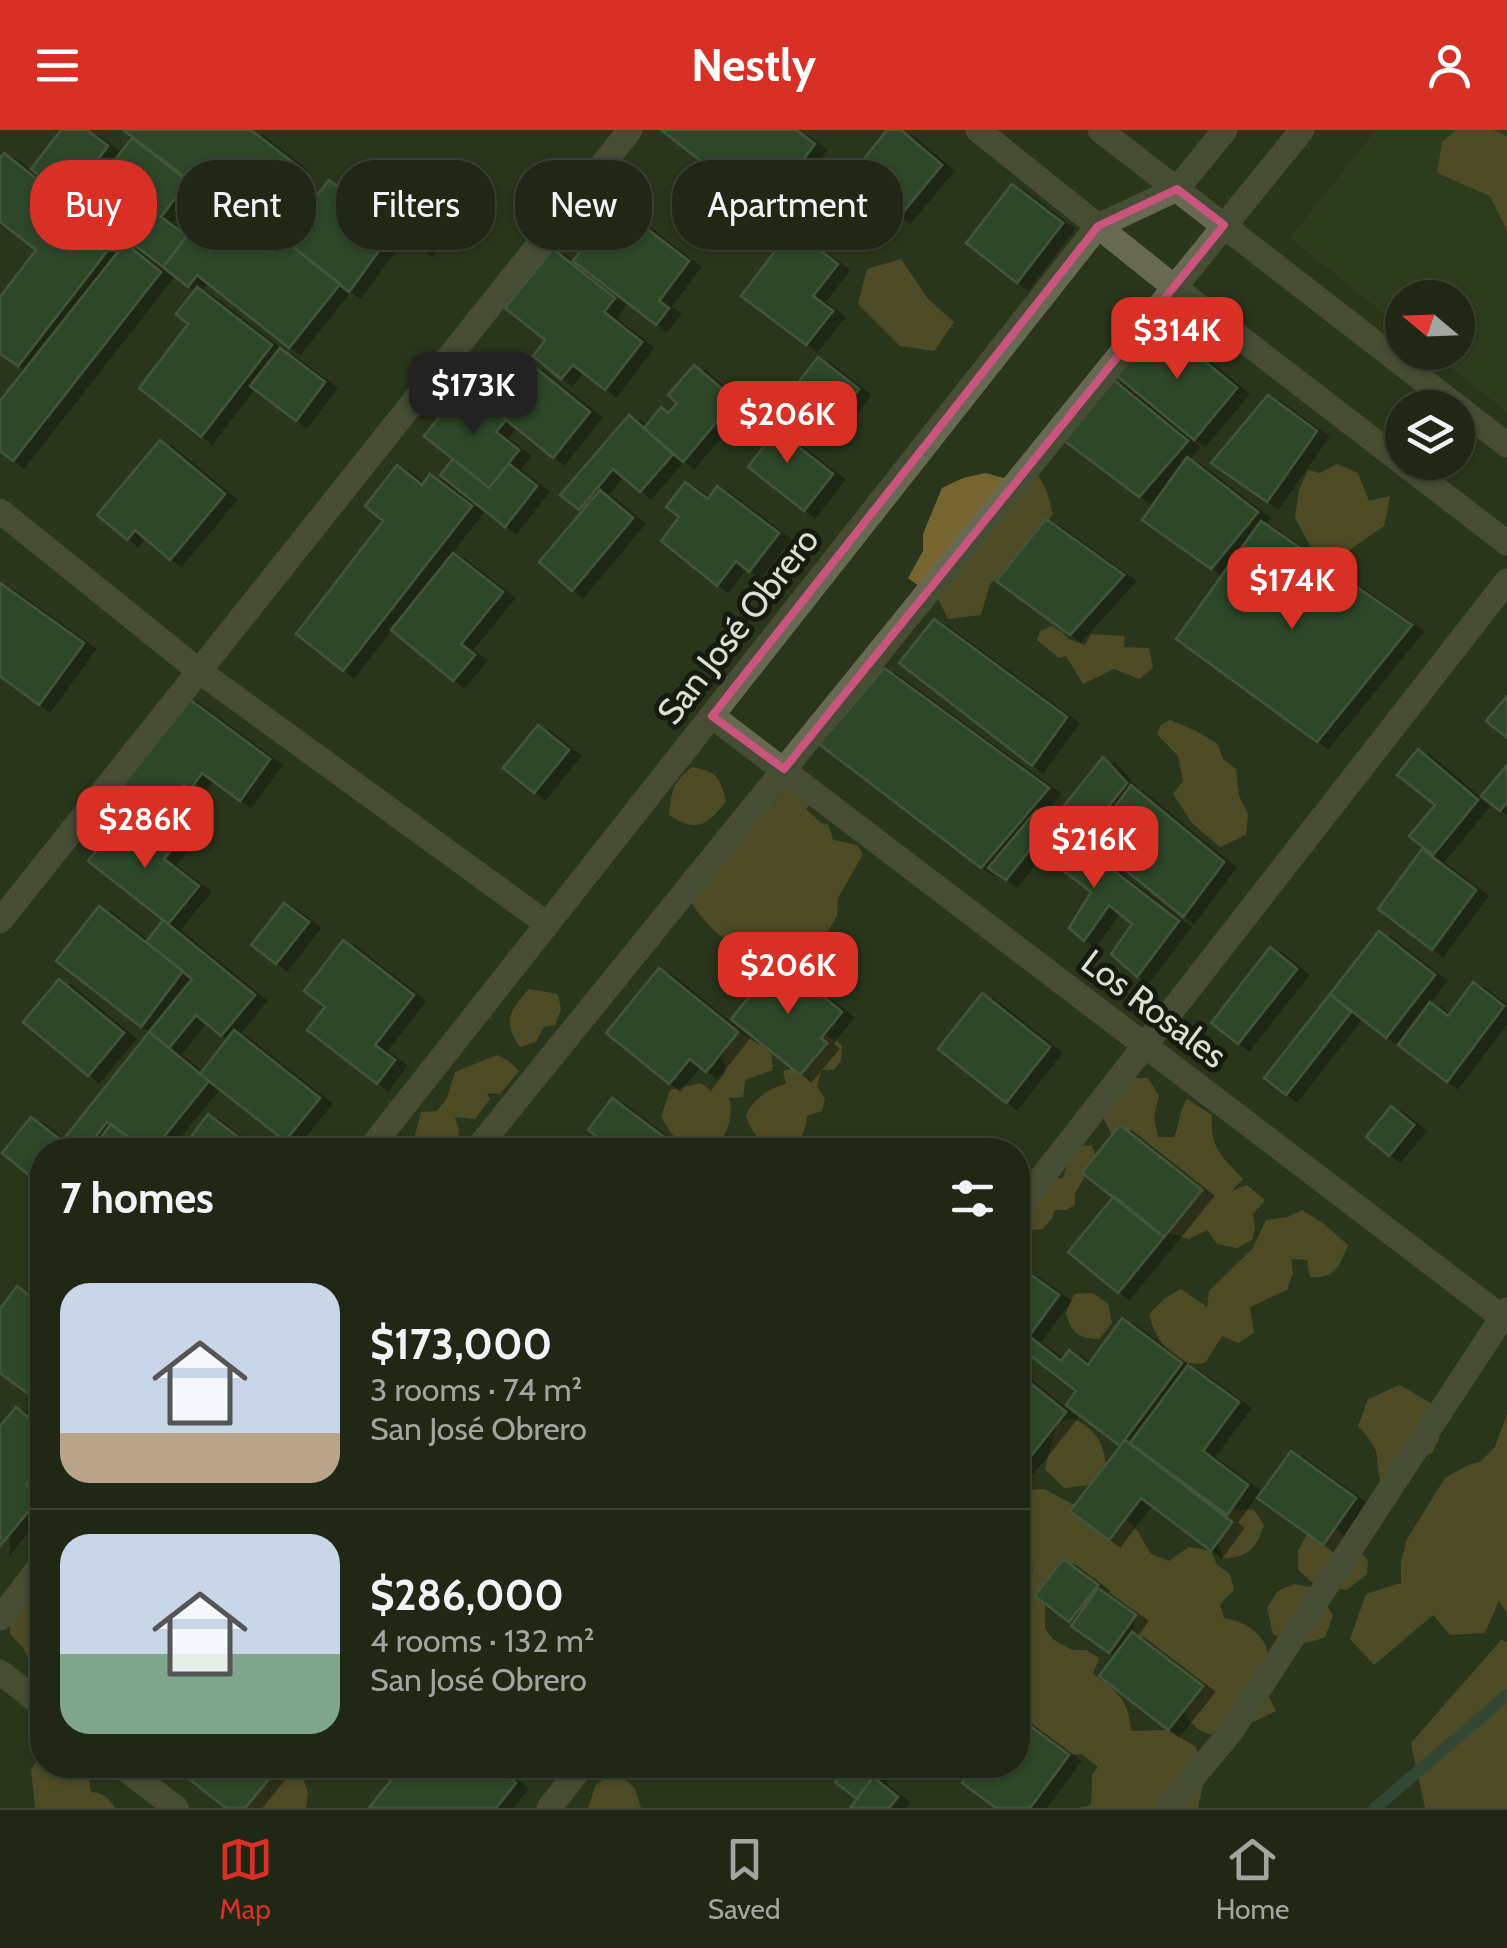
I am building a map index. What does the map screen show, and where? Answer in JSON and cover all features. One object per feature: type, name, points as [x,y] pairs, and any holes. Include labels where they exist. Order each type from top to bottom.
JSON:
[{"type":"street","points":[[0,922],[630,130]]},
{"type":"street","points":[[978,130],[1174,287],[1507,543]]},
{"type":"street","points":[[1100,130],[1507,445]]},
{"type":"street","name":"San José Obrero","points":[[378,1138],[1098,226],[1178,188],[1226,130]]},
{"type":"street","points":[[486,1138],[1302,130]]},
{"type":"street","points":[[0,511],[199,671],[547,924]]},
{"type":"street","points":[[1030,1193],[1507,582]]},
{"type":"street","name":"Los Rosales","points":[[712,716],[1505,1316]]},
{"type":"street","points":[[1167,1808],[1230,1734],[1505,1316]]},
{"type":"street","points":[[0,1618],[30,1579]]},
{"type":"street","points":[[0,1673],[30,1691]]},
{"type":"street","points":[[137,1778],[176,1808]]},
{"type":"street","points":[[549,1808],[573,1778]]},
{"type":"highlighted area","points":[[1177,189],[1224,225],[784,769],[712,716],[1098,226]]},
{"type":"shaded area","points":[[1376,130],[1507,130],[1507,412],[1454,370],[1475,370],[1475,280],[1385,280],[1385,314],[1290,238]]},
{"type":"shaded area","points":[[1456,130],[1493,130],[1507,136],[1507,231],[1490,196],[1437,173],[1442,142]]},
{"type":"shaded area","points":[[901,259],[928,299],[954,322],[934,351],[900,346],[858,304],[867,269]]},
{"type":"shaded area","points":[[1337,464],[1358,473],[1369,501],[1390,496],[1384,526],[1342,555],[1312,549],[1295,518],[1299,490],[1308,470],[1320,473]]},
{"type":"shaded area","points":[[986,473],[1007,479],[1039,476],[1053,514],[1023,555],[990,584],[981,615],[948,619],[939,601],[908,578],[923,551],[923,534],[942,488]]},
{"type":"shaded area","points":[[1052,626],[1068,639],[1085,645],[1091,634],[1125,636],[1124,647],[1149,648],[1153,668],[1139,679],[1114,669],[1083,684],[1066,656],[1059,658],[1037,640],[1040,631]]},
{"type":"shaded area","points":[[1170,720],[1218,744],[1223,759],[1236,769],[1239,796],[1248,814],[1246,835],[1220,847],[1192,823],[1173,794],[1183,781],[1178,756],[1157,734],[1161,725]]},
{"type":"shaded area","points":[[692,767],[716,777],[726,801],[707,821],[694,825],[669,815],[674,788]]},
{"type":"shaded area","points":[[788,784],[814,800],[806,809],[821,823],[828,824],[833,840],[857,845],[863,854],[838,898],[837,916],[826,935],[814,936],[805,968],[790,969],[772,956],[764,964],[749,960],[711,927],[691,902],[717,861],[734,852],[737,835],[758,810],[771,806]]},
{"type":"shaded area","points":[[529,989],[558,994],[561,1009],[555,1025],[544,1027],[536,1042],[520,1047],[511,1030],[511,1016]]},
{"type":"shaded area","points":[[738,1032],[771,1051],[773,1070],[745,1080],[743,1097],[729,1098],[730,1118],[722,1138],[676,1138],[661,1117],[670,1090],[701,1083],[711,1091],[726,1071],[722,1056]]},
{"type":"shaded area","points":[[824,1034],[842,1046],[841,1061],[834,1070],[821,1070],[817,1087],[825,1098],[822,1111],[807,1116],[800,1138],[758,1138],[746,1116],[752,1105],[773,1088],[786,1084],[783,1071],[792,1068],[801,1074],[826,1043],[821,1038]]},
{"type":"shaded area","points":[[497,1055],[519,1071],[500,1094],[487,1093],[490,1099],[475,1119],[455,1117],[457,1138],[414,1138],[421,1112],[437,1111],[447,1098],[455,1072]]},
{"type":"shaded area","points":[[1134,1078],[1148,1078],[1159,1096],[1154,1117],[1158,1137],[1174,1137],[1187,1099],[1212,1115],[1215,1144],[1243,1179],[1232,1191],[1247,1185],[1265,1200],[1253,1214],[1252,1240],[1237,1248],[1217,1244],[1207,1230],[1189,1239],[1168,1233],[1201,1189],[1120,1125],[1112,1135],[1102,1115]]},
{"type":"shaded area","points":[[1092,1146],[1096,1156],[1075,1194],[1075,1205],[1054,1210],[1043,1229],[1032,1230],[1030,1203],[1050,1178],[1063,1178],[1071,1156],[1078,1149]]},
{"type":"shaded area","points":[[1302,1210],[1348,1245],[1335,1270],[1326,1276],[1310,1277],[1307,1260],[1291,1259],[1293,1272],[1287,1290],[1250,1307],[1254,1333],[1238,1343],[1222,1336],[1205,1363],[1184,1362],[1161,1343],[1149,1314],[1165,1298],[1181,1289],[1207,1307],[1209,1291],[1253,1248],[1266,1220]]},
{"type":"shaded area","points":[[1093,1293],[1108,1304],[1112,1323],[1099,1339],[1076,1333],[1066,1313],[1074,1294]]},
{"type":"shaded area","points":[[1400,1385],[1442,1410],[1439,1439],[1432,1453],[1381,1481],[1376,1451],[1358,1426],[1368,1399]]},
{"type":"shaded area","points":[[1507,1414],[1507,1613],[1499,1601],[1485,1633],[1450,1635],[1433,1615],[1374,1665],[1350,1639],[1366,1594],[1401,1583],[1407,1539],[1445,1478],[1480,1462],[1495,1447]]},
{"type":"shaded area","points":[[1073,1418],[1096,1436],[1106,1464],[1090,1485],[1064,1488],[1045,1469],[1057,1422]]},
{"type":"shaded area","points":[[1044,1489],[1075,1505],[1071,1512],[1108,1540],[1125,1518],[1151,1554],[1169,1561],[1189,1547],[1211,1551],[1217,1565],[1230,1574],[1234,1590],[1220,1604],[1224,1618],[1250,1627],[1262,1639],[1268,1656],[1265,1686],[1276,1711],[1251,1723],[1241,1737],[1214,1735],[1195,1727],[1183,1712],[1202,1686],[1132,1632],[1136,1614],[1063,1559],[1035,1595],[1045,1603],[1045,1629],[1054,1640],[1099,1658],[1093,1674],[1120,1697],[1128,1711],[1131,1731],[1168,1730],[1196,1747],[1204,1779],[1198,1808],[1077,1808],[1091,1805],[1092,1775],[1098,1767],[1082,1754],[1069,1755],[1030,1726],[1030,1490]]},
{"type":"shaded area","points":[[1230,1509],[1254,1510],[1264,1525],[1250,1550],[1223,1559],[1218,1542],[1232,1523],[1227,1515]]},
{"type":"shaded area","points":[[1335,1527],[1368,1560],[1367,1574],[1347,1590],[1314,1584],[1298,1570],[1298,1551],[1307,1534]]},
{"type":"shaded area","points":[[1294,1584],[1315,1588],[1333,1615],[1325,1637],[1299,1643],[1273,1634],[1267,1608],[1278,1591]]},
{"type":"shaded area","points":[[30,1592],[30,1664],[24,1649],[10,1634],[9,1607]]},
{"type":"shaded area","points":[[1501,1640],[1507,1642],[1507,1808],[1425,1808],[1411,1743]]},
{"type":"shaded area","points":[[32,1778],[87,1778],[91,1792],[105,1797],[115,1808],[35,1808]]},
{"type":"shaded area","points":[[269,1778],[303,1778],[308,1793],[306,1808],[245,1808]]},
{"type":"shaded area","points":[[606,1778],[625,1778],[635,1789],[641,1808],[588,1808],[596,1785]]},
{"type":"building","points":[[61,130],[87,130],[108,146],[98,160],[38,160]]},
{"type":"building","points":[[123,130],[251,130],[290,160],[177,160],[177,171]]},
{"type":"building","points":[[661,130],[796,130],[815,144],[803,160],[700,160]]},
{"type":"building","points":[[887,130],[901,130],[942,165],[903,212],[903,160],[863,160]]},
{"type":"building","points":[[132,138],[177,173],[177,196],[161,217],[177,229],[177,249],[163,267],[141,250],[157,250],[157,160],[115,160]]},
{"type":"building","points":[[4,153],[30,174],[30,245],[0,222],[0,158]]},
{"type":"building","points":[[329,180],[336,185],[336,250],[379,250],[349,292],[297,250],[316,250],[316,197]]},
{"type":"building","points":[[1012,184],[1063,223],[1017,283],[966,243]]},
{"type":"building","points":[[652,233],[689,261],[659,301],[669,308],[656,325],[573,261],[581,250],[652,250]]},
{"type":"building","points":[[177,249],[297,250],[340,284],[289,348],[197,275],[188,287],[163,267]]},
{"type":"building","points":[[36,250],[108,250],[18,366],[0,354],[0,297]]},
{"type":"building","points":[[119,250],[134,250],[161,272],[13,461],[0,451],[0,401]]},
{"type":"building","points":[[554,250],[615,298],[604,312],[642,342],[605,390],[573,365],[561,379],[533,356],[545,340],[505,308]]},
{"type":"building","points":[[776,250],[820,250],[838,264],[813,296],[833,311],[806,345],[741,296]]},
{"type":"building","points":[[197,287],[272,345],[201,437],[139,388],[188,324],[176,314]]},
{"type":"building","points":[[1160,324],[1237,388],[1194,440],[1117,376]]},
{"type":"building","points":[[280,348],[325,382],[296,421],[250,386]]},
{"type":"building","points":[[818,357],[859,389],[823,436],[782,403]]},
{"type":"building","points":[[531,364],[590,412],[553,458],[494,410]]},
{"type":"building","points":[[694,365],[735,400],[683,462],[644,428],[661,407],[668,413],[677,403],[668,395]]},
{"type":"building","points":[[1110,377],[1188,441],[1139,497],[1062,439]]},
{"type":"building","points":[[464,386],[506,420],[496,432],[519,450],[489,488],[424,436]]},
{"type":"building","points":[[1268,395],[1317,431],[1267,502],[1211,463]]},
{"type":"building","points":[[629,415],[673,454],[640,492],[613,469],[579,510],[560,495]]},
{"type":"building","points":[[761,417],[833,474],[804,511],[748,467],[764,446],[748,434]]},
{"type":"building","points":[[160,440],[225,494],[170,560],[135,530],[127,540],[97,515]]},
{"type":"building","points":[[1187,457],[1258,512],[1211,569],[1142,520]]},
{"type":"building","points":[[453,459],[489,488],[509,464],[537,486],[505,527],[440,475]]},
{"type":"building","points":[[397,465],[422,485],[430,474],[472,506],[343,671],[296,634],[383,521],[365,506]]},
{"type":"building","points":[[685,482],[708,499],[717,486],[779,533],[749,572],[736,561],[717,586],[661,541],[679,517],[666,507]]},
{"type":"building","points":[[600,490],[633,518],[572,591],[539,562]]},
{"type":"building","points":[[1046,519],[1124,575],[1070,635],[996,581]]},
{"type":"building","points":[[1261,521],[1412,625],[1317,742],[1176,639]]},
{"type":"building","points":[[453,553],[503,592],[461,644],[475,655],[453,681],[391,630]]},
{"type":"building","points":[[0,583],[84,643],[39,705],[0,676]]},
{"type":"building","points":[[934,619],[1067,717],[1032,766],[899,663]]},
{"type":"building","points":[[884,668],[1049,788],[981,868],[819,744]]},
{"type":"building","points":[[185,696],[270,759],[240,801],[202,773],[190,790],[184,785],[163,814],[122,784]]},
{"type":"building","points":[[1507,696],[1507,738],[1486,721]]},
{"type":"building","points":[[538,725],[569,750],[534,793],[503,768]]},
{"type":"building","points":[[1418,749],[1478,800],[1433,855],[1409,836],[1435,805],[1397,775]]},
{"type":"building","points":[[1103,757],[1127,783],[1083,839],[1055,817]]},
{"type":"building","points":[[1507,765],[1507,802],[1500,811],[1481,796]]},
{"type":"building","points":[[1131,785],[1224,862],[1183,917],[1090,841]]},
{"type":"building","points":[[1036,811],[1179,921],[1137,977],[1111,954],[1132,924],[1109,905],[1084,941],[1069,928],[1091,892],[1032,847],[1006,880],[988,868]]},
{"type":"building","points":[[119,822],[150,847],[165,827],[180,839],[164,859],[199,886],[168,924],[88,861]]},
{"type":"building","points":[[1422,849],[1476,890],[1432,950],[1378,909]]},
{"type":"building","points":[[284,903],[309,922],[276,964],[251,945]]},
{"type":"building","points":[[99,906],[183,971],[141,1027],[56,961]]},
{"type":"building","points":[[163,920],[255,995],[221,1036],[196,1015],[169,1048],[149,1032],[192,979],[146,942]]},
{"type":"building","points":[[1379,931],[1435,975],[1386,1038],[1330,994]]},
{"type":"building","points":[[343,940],[414,995],[375,1045],[395,1060],[377,1084],[307,1030],[325,1007],[304,991]]},
{"type":"building","points":[[1270,947],[1297,969],[1238,1044],[1211,1023]]},
{"type":"building","points":[[779,960],[842,1012],[821,1038],[827,1043],[800,1075],[731,1019]]},
{"type":"building","points":[[659,968],[738,1032],[706,1072],[690,1059],[669,1084],[606,1033]]},
{"type":"building","points":[[59,979],[124,1033],[88,1076],[23,1022]]},
{"type":"building","points":[[1473,982],[1504,1006],[1447,1082],[1398,1045],[1430,1002],[1448,1016]]},
{"type":"building","points":[[982,993],[1050,1047],[1006,1103],[938,1049]]},
{"type":"building","points":[[1330,994],[1351,1012],[1286,1095],[1264,1078]]},
{"type":"building","points":[[234,1030],[320,1098],[287,1138],[281,1138],[200,1074]]},
{"type":"building","points":[[149,1032],[209,1081],[163,1138],[129,1138],[107,1122],[94,1138],[64,1138]]},
{"type":"building","points":[[612,1098],[664,1137],[598,1138],[588,1130]]},
{"type":"building","points":[[1391,1106],[1414,1125],[1389,1156],[1366,1137]]},
{"type":"building","points":[[208,1114],[239,1138],[190,1138]]},
{"type":"building","points":[[31,1117],[58,1138],[30,1138],[30,1176],[2,1153]]},
{"type":"building","points":[[111,1124],[129,1138],[100,1138]]},
{"type":"building","points":[[1120,1125],[1202,1190],[1164,1237],[1082,1173]]},
{"type":"building","points":[[1114,1196],[1164,1237],[1118,1293],[1068,1252]]},
{"type":"building","points":[[1030,1274],[1059,1295],[1030,1335]]},
{"type":"building","points":[[17,1286],[30,1296],[30,1395],[0,1373],[0,1309]]},
{"type":"building","points":[[1122,1318],[1182,1363],[1120,1446],[1066,1405],[1076,1391],[1030,1355],[1030,1337],[1061,1361],[1069,1350],[1088,1365]]},
{"type":"building","points":[[1188,1365],[1239,1402],[1203,1451],[1248,1485],[1227,1515],[1130,1443]]},
{"type":"building","points":[[1030,1383],[1066,1412],[1030,1457]]},
{"type":"building","points":[[16,1407],[30,1419],[30,1480],[26,1485],[30,1488],[30,1509],[0,1546],[0,1426]]},
{"type":"building","points":[[1125,1440],[1232,1522],[1211,1551],[1141,1498],[1109,1540],[1070,1511]]},
{"type":"building","points":[[1291,1451],[1356,1498],[1323,1545],[1257,1498]]},
{"type":"building","points":[[1063,1559],[1098,1585],[1069,1622],[1035,1596]]},
{"type":"building","points":[[1098,1588],[1136,1615],[1109,1653],[1071,1626]]},
{"type":"building","points":[[1132,1632],[1203,1686],[1168,1730],[1099,1676]]},
{"type":"building","points":[[1030,1726],[1069,1755],[1030,1808],[996,1808],[962,1783],[966,1778],[1030,1778]]},
{"type":"building","points":[[188,1778],[269,1778],[245,1808],[226,1808]]},
{"type":"building","points":[[393,1778],[510,1778],[516,1783],[496,1808],[369,1808]]},
{"type":"building","points":[[838,1778],[872,1778],[857,1799],[835,1782]]},
{"type":"building","points":[[872,1778],[898,1797],[889,1808],[850,1808]]},
{"type":"waterway","points":[[1375,1808],[1507,1695]]}]
